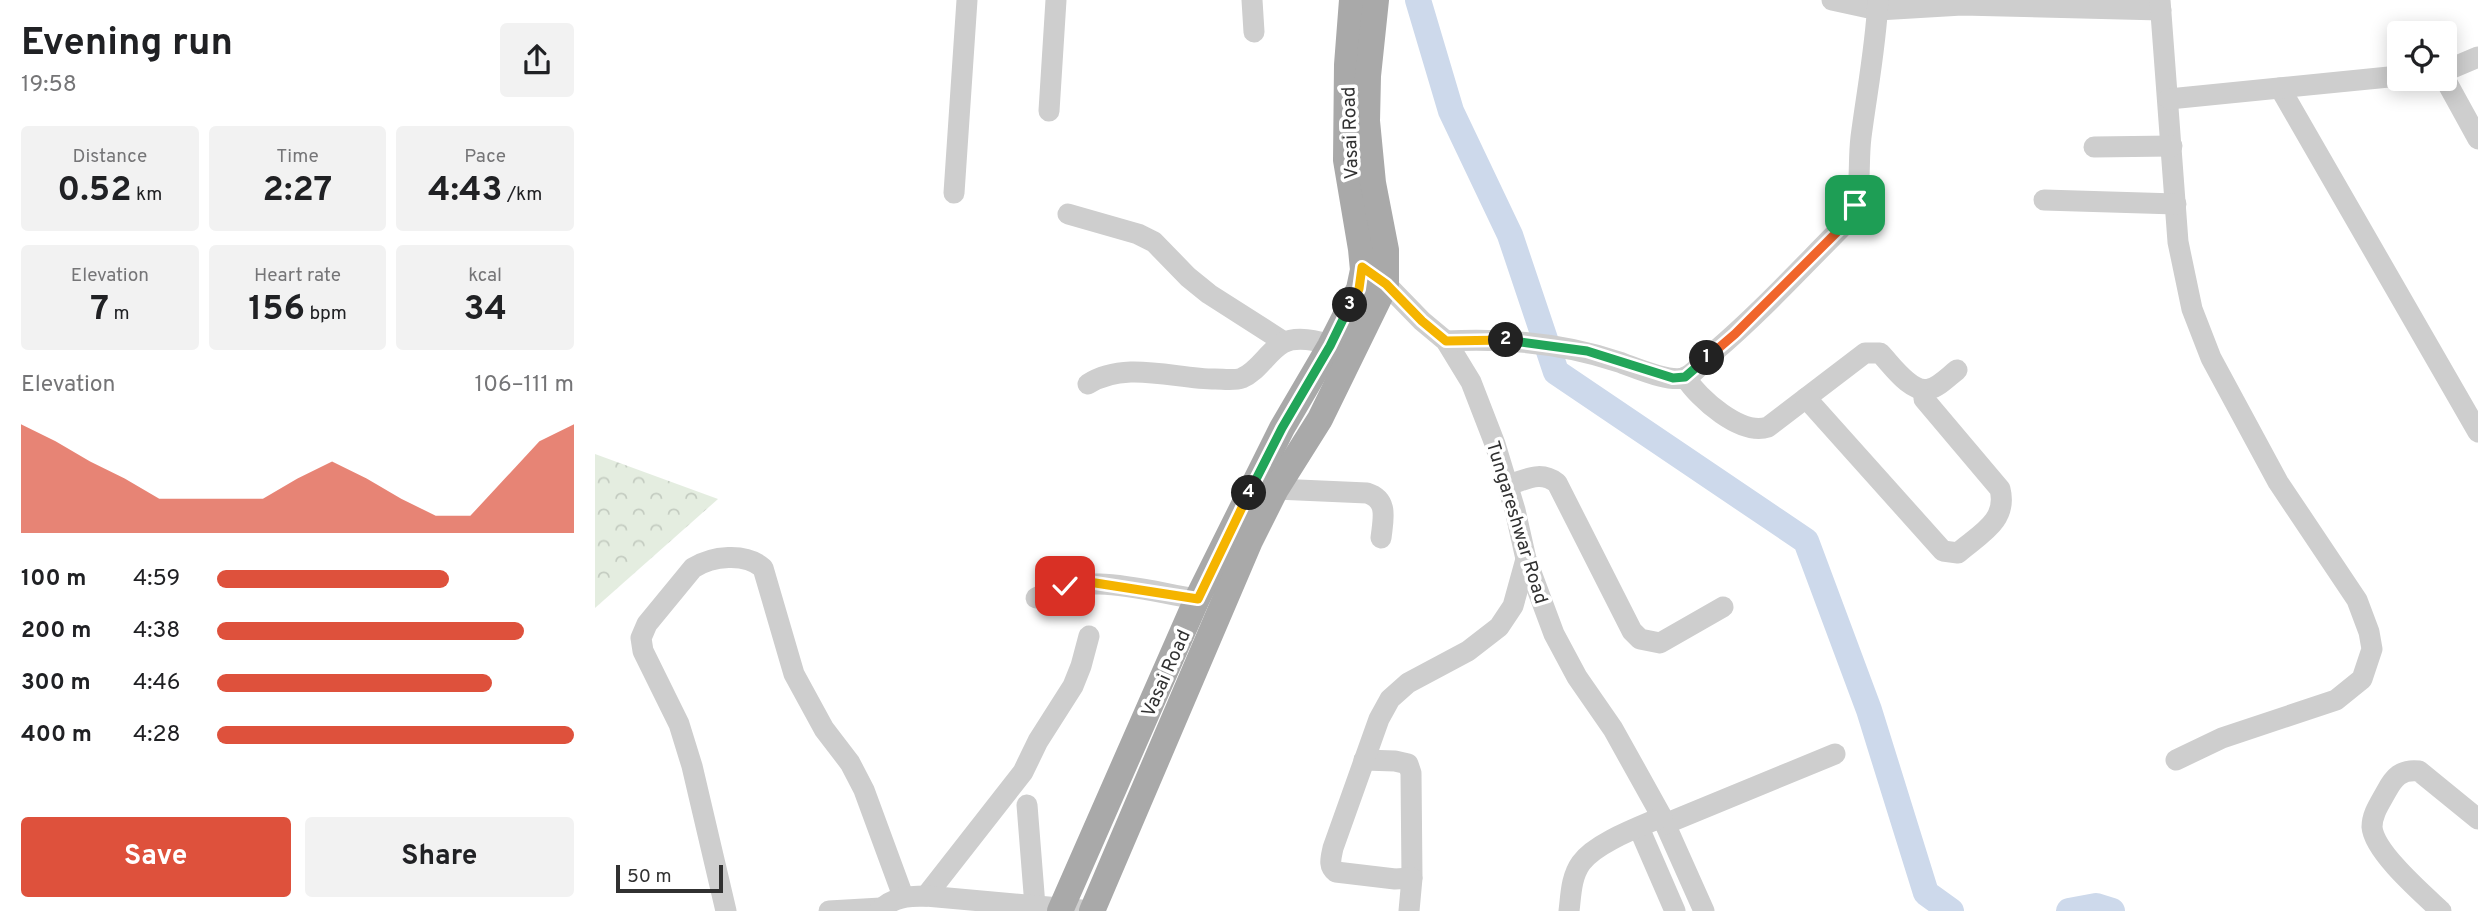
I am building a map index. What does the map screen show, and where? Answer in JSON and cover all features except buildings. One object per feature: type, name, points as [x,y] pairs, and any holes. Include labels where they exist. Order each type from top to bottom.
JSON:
[{"type":"main road","name":"Vasai Road","points":[[1052,909],[1282,428],[1330,346],[1359,289],[1362,267],[1346,160],[1347,65],[1352,0]]},
{"type":"main road","name":"Vasai Road","points":[[1092,911],[1250,541],[1276,489],[1320,419],[1386,284],[1385,250],[1373,183],[1367,121],[1368,76],[1376,0]]},
{"type":"street","points":[[954,193],[967,0]]},
{"type":"street","points":[[1049,111],[1056,0]]},
{"type":"street","points":[[1252,0],[1254,32]]},
{"type":"street","points":[[1832,0],[1878,5],[1962,2],[2161,5],[2178,242],[2192,309],[2211,358],[2278,482],[2357,600],[2369,632],[2372,649],[2362,678],[2336,700],[2222,737],[2176,760]]},
{"type":"street","points":[[1446,341],[1516,341],[1587,351],[1656,374],[1673,378],[1685,377],[1735,334],[1847,222],[1860,187],[1861,144],[1878,5]]},
{"type":"street","points":[[2457,66],[2478,57]]},
{"type":"street","points":[[2169,99],[2387,77]]},
{"type":"street","points":[[2280,88],[2478,432]]},
{"type":"street","points":[[2452,91],[2478,139]]},
{"type":"street","points":[[2094,147],[2172,146]]},
{"type":"street","points":[[2044,200],[2176,204]]},
{"type":"street","points":[[1068,214],[1138,234],[1154,242],[1209,294],[1283,342],[1303,340],[1330,346]]},
{"type":"street","name":"Tungareshwar Road","points":[[1362,267],[1386,284],[1446,341],[1471,382],[1508,485],[1526,559],[1560,645],[1577,677],[1613,729],[1664,821],[1705,911]]},
{"type":"street","points":[[1088,384],[1100,376],[1115,373],[1145,373],[1194,379],[1241,378],[1261,364],[1283,342]]},
{"type":"street","points":[[1685,377],[1695,392],[1748,429],[1768,427],[1865,354],[1880,353],[1915,388],[1923,390],[1931,389],[1957,370]]},
{"type":"street","points":[[1806,398],[1943,551],[1958,553],[1996,520],[2003,500],[2000,489],[1924,399]]},
{"type":"street","points":[[1508,485],[1540,476],[1548,476],[1557,483],[1632,631],[1640,639],[1660,643],[1723,607]]},
{"type":"street","points":[[1276,489],[1367,492],[1376,496],[1384,509],[1381,538]]},
{"type":"street","points":[[726,911],[692,766],[679,724],[643,651],[641,638],[647,624],[693,568],[701,562],[722,558],[747,558],[756,561],[763,568],[794,674],[824,729],[850,763],[864,790],[903,896]]},
{"type":"street","points":[[1412,878],[1395,879],[1336,872],[1330,861],[1378,719],[1391,699],[1408,683],[1468,651],[1499,627],[1513,606],[1526,559]]},
{"type":"street","points":[[1036,597],[1065,586],[1089,582],[1198,599]]},
{"type":"street","points":[[926,896],[1023,772],[1038,741],[1073,686],[1089,636]]},
{"type":"street","points":[[1569,911],[1573,881],[1581,862],[1598,848],[1639,828],[1664,821],[1835,754]]},
{"type":"street","points":[[1364,760],[1408,764],[1411,773],[1412,878],[1409,911]]},
{"type":"street","points":[[2441,911],[2397,868],[2382,848],[2372,829],[2375,812],[2394,777],[2413,770],[2419,771],[2478,819]]},
{"type":"street","points":[[1027,805],[1052,909]]},
{"type":"street","points":[[1639,828],[1675,911]]},
{"type":"street","points":[[829,911],[880,910],[903,896],[926,896],[1092,911]]},
{"type":"green space","points":[[595,454],[718,499],[595,608]]},
{"type":"waterway","points":[[1418,0],[1451,111],[1510,235],[1556,372],[1806,541],[1869,710],[1926,893],[1951,911]]},
{"type":"waterway","points":[[2069,911],[2096,906],[2112,911]]},
{"type":"route","points":[[1065,586],[1089,582],[1198,599],[1282,428],[1330,346],[1359,289],[1362,267],[1386,284],[1446,341],[1516,341],[1587,351],[1656,374],[1673,378],[1685,377],[1735,334],[1847,222],[1855,205]]}]
